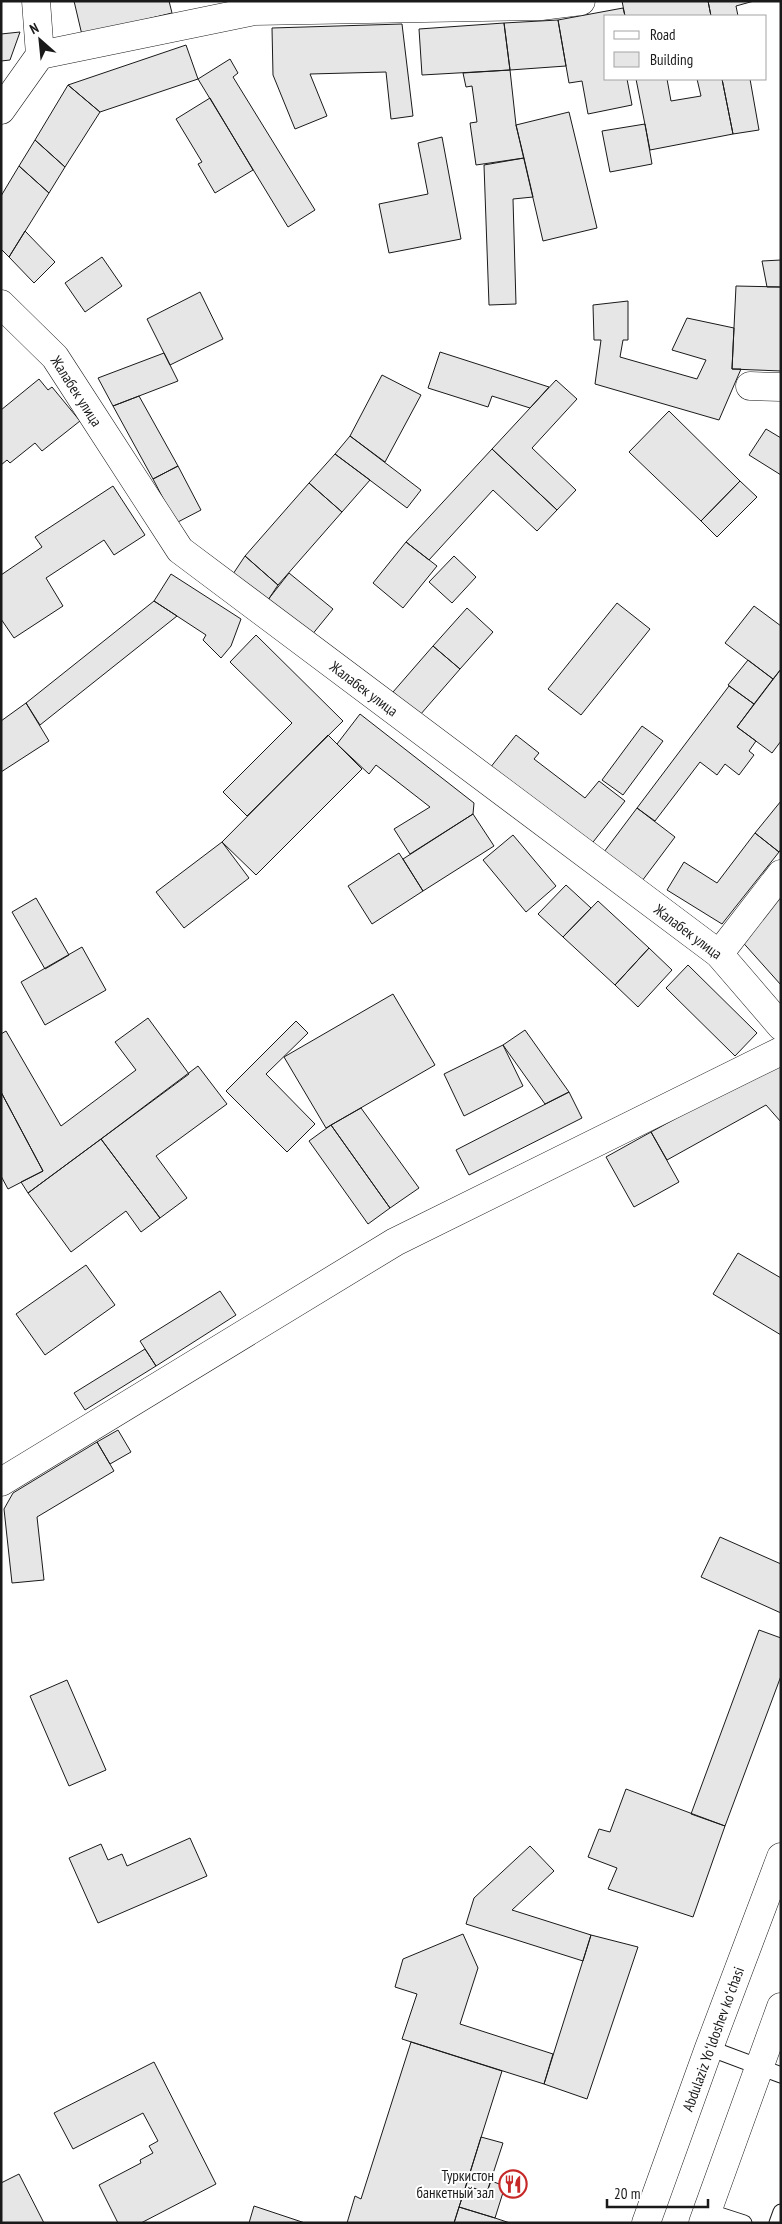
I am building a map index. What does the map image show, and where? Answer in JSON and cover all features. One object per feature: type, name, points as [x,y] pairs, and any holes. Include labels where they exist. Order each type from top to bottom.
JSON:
[{"type":"street","points":[[1,110],[40,55],[36,1]]},
{"type":"street","points":[[40,55],[254,12],[540,4],[581,1]]},
{"type":"street","name":"Жалабек улица","points":[[1,304],[56,357],[180,550],[718,954],[781,1026]]},
{"type":"street","points":[[750,386],[781,387]]},
{"type":"street","points":[[718,954],[781,874]]},
{"type":"street","points":[[1,1482],[395,1242],[781,1051]]},
{"type":"street","name":"Abdulaziz Yoʻldoshev koʻchasi","points":[[646,2223],[708,2048],[781,1857]]},
{"type":"street","points":[[705,2217],[770,2070],[781,2007]]},
{"type":"lane","points":[[708,2048],[770,2070]]},
{"type":"lane","points":[[777,2223],[781,2212]]},
{"type":"lane","points":[[705,2217],[744,2223]]},
{"type":"building","points":[[74,1],[169,1],[172,13],[82,35]]},
{"type":"building","points":[[622,1],[708,1],[711,15],[625,15]]},
{"type":"building","points":[[708,1],[754,1],[736,6],[738,15],[711,15]]},
{"type":"building","points":[[623,8],[625,15],[604,15],[604,80],[627,80],[632,105],[588,114],[582,81],[569,83],[558,20]]},
{"type":"building","points":[[558,20],[566,66],[510,70],[504,23]]},
{"type":"building","points":[[504,23],[510,70],[422,75],[419,29]]},
{"type":"building","points":[[402,24],[413,116],[391,119],[386,72],[310,74],[327,116],[295,129],[273,75],[272,28]]},
{"type":"building","points":[[20,32],[10,60],[1,61],[1,34]]},
{"type":"building","points":[[186,45],[198,79],[100,112],[68,85]]},
{"type":"building","points":[[230,59],[238,73],[233,77],[315,210],[288,227],[198,79]]},
{"type":"building","points":[[510,70],[516,125],[524,158],[476,165],[470,123],[477,122],[472,86],[466,87],[463,73]]},
{"type":"building","points":[[636,80],[667,80],[671,101],[701,96],[697,80],[722,80],[733,134],[650,150]]},
{"type":"building","points":[[722,80],[750,80],[759,130],[733,134]]},
{"type":"building","points":[[68,85],[100,112],[65,167],[35,140]]},
{"type":"building","points":[[210,98],[253,170],[215,193],[198,164],[202,162],[176,119]]},
{"type":"building","points":[[569,112],[597,228],[543,241],[516,125]]},
{"type":"building","points":[[645,124],[652,164],[610,172],[602,131]]},
{"type":"building","points":[[442,137],[461,239],[389,253],[379,204],[428,194],[418,143]]},
{"type":"building","points":[[35,140],[65,167],[49,193],[19,166]]},
{"type":"building","points":[[524,158],[533,197],[513,199],[516,304],[489,305],[484,165]]},
{"type":"building","points":[[19,166],[49,193],[9,257],[1,249],[1,196]]},
{"type":"building","points":[[25,231],[55,262],[34,283],[9,257]]},
{"type":"building","points":[[102,257],[122,286],[85,312],[65,283]]},
{"type":"building","points":[[781,260],[781,287],[767,287],[762,261]]},
{"type":"building","points":[[736,286],[781,287],[781,371],[732,369]]},
{"type":"building","points":[[200,292],[223,339],[170,365],[147,319]]},
{"type":"building","points":[[628,301],[628,340],[623,340],[620,357],[697,379],[706,360],[672,350],[687,318],[734,328],[732,369],[741,369],[719,420],[595,384],[601,340],[594,340],[593,305]]},
{"type":"building","points":[[440,352],[549,387],[530,408],[492,396],[488,407],[428,388]]},
{"type":"building","points":[[164,353],[178,381],[113,406],[98,378]]},
{"type":"building","points":[[382,375],[421,395],[385,462],[350,436]]},
{"type":"building","points":[[39,379],[48,390],[52,387],[80,421],[42,451],[35,443],[10,463],[7,460],[1,465],[1,410]]},
{"type":"building","points":[[556,380],[577,399],[532,448],[576,490],[557,510],[492,449]]},
{"type":"building","points":[[139,396],[178,466],[153,479],[113,406]]},
{"type":"building","points":[[669,411],[740,481],[701,521],[629,452]]},
{"type":"building","points":[[766,429],[781,438],[781,475],[749,455]]},
{"type":"building","points":[[350,436],[421,490],[407,508],[335,454]]},
{"type":"building","points":[[492,449],[557,510],[537,531],[493,490],[429,560],[406,542]]},
{"type":"building","points":[[335,454],[370,480],[342,512],[309,483]]},
{"type":"building","points":[[178,466],[201,510],[176,523],[153,479]]},
{"type":"building","points":[[740,481],[757,497],[717,537],[701,521]]},
{"type":"building","points":[[309,483],[342,512],[278,585],[245,556]]},
{"type":"building","points":[[113,486],[145,535],[114,555],[104,540],[46,578],[63,606],[14,638],[1,619],[1,575],[42,547],[35,537]]},
{"type":"building","points":[[406,542],[437,566],[403,608],[373,583]]},
{"type":"building","points":[[245,556],[278,585],[266,603],[233,574]]},
{"type":"building","points":[[454,556],[476,577],[452,603],[429,582]]},
{"type":"building","points":[[289,573],[333,609],[311,636],[267,601]]},
{"type":"building","points":[[171,574],[241,619],[231,646],[221,658],[203,640],[206,635],[154,601]]},
{"type":"building","points":[[154,601],[177,616],[40,725],[26,703]]},
{"type":"building","points":[[617,603],[650,629],[581,715],[548,689]]},
{"type":"building","points":[[754,606],[781,626],[781,669],[773,679],[725,643]]},
{"type":"building","points":[[467,608],[493,632],[460,669],[433,646]]},
{"type":"building","points":[[256,635],[343,721],[247,816],[223,792],[292,723],[230,662]]},
{"type":"building","points":[[433,646],[460,669],[420,715],[393,692]]},
{"type":"building","points":[[748,660],[773,679],[754,704],[728,685]]},
{"type":"building","points":[[781,669],[781,741],[772,753],[737,727]]},
{"type":"building","points":[[729,686],[754,704],[737,727],[756,741],[749,751],[754,755],[739,775],[725,764],[717,775],[700,762],[655,821],[637,808]]},
{"type":"building","points":[[26,703],[49,741],[1,772],[1,721]]},
{"type":"building","points":[[360,714],[474,803],[473,814],[410,854],[394,829],[430,807],[376,765],[369,774],[337,744]]},
{"type":"building","points":[[642,726],[663,741],[623,795],[602,780]]},
{"type":"building","points":[[328,735],[362,769],[256,875],[222,842]]},
{"type":"building","points":[[516,735],[539,753],[534,759],[585,798],[599,781],[625,801],[590,846],[490,768]]},
{"type":"building","points":[[781,801],[781,849],[779,852],[755,833]]},
{"type":"building","points":[[637,808],[675,837],[642,881],[604,852]]},
{"type":"building","points":[[473,814],[494,846],[423,891],[403,859]]},
{"type":"building","points":[[755,833],[779,852],[722,924],[667,890],[684,862],[717,883]]},
{"type":"building","points":[[513,835],[556,886],[526,912],[483,860]]},
{"type":"building","points":[[222,842],[249,878],[184,928],[156,892]]},
{"type":"building","points":[[399,853],[423,891],[372,924],[348,886]]},
{"type":"building","points":[[566,885],[591,908],[563,937],[538,914]]},
{"type":"building","points":[[781,886],[781,985],[738,937]]},
{"type":"building","points":[[36,898],[69,955],[45,969],[12,912]]},
{"type":"building","points":[[598,901],[649,948],[615,985],[563,937]]},
{"type":"building","points":[[82,947],[106,990],[45,1025],[21,982]]},
{"type":"building","points":[[649,948],[672,970],[638,1007],[615,985]]},
{"type":"building","points":[[688,965],[757,1033],[735,1056],[666,988]]},
{"type":"building","points":[[393,994],[435,1065],[326,1128],[284,1057]]},
{"type":"building","points":[[148,1018],[189,1074],[28,1193],[21,1182],[43,1171],[1,1092],[1,1034],[6,1031],[61,1126],[136,1070],[115,1042]]},
{"type":"building","points":[[296,1021],[308,1033],[266,1074],[315,1124],[287,1152],[226,1091]]},
{"type":"building","points":[[525,1030],[569,1092],[545,1104],[503,1045]]},
{"type":"building","points":[[503,1045],[523,1086],[464,1116],[444,1074]]},
{"type":"building","points":[[777,1063],[781,1067],[781,1122],[766,1105],[667,1160],[651,1132]]},
{"type":"building","points":[[198,1066],[227,1104],[156,1156],[187,1198],[160,1218],[101,1139]]},
{"type":"building","points":[[1,1092],[43,1171],[8,1189],[1,1176]]},
{"type":"building","points":[[569,1092],[582,1118],[469,1175],[456,1150]]},
{"type":"building","points":[[361,1108],[419,1188],[390,1208],[331,1125]]},
{"type":"building","points":[[331,1125],[390,1208],[368,1224],[309,1141]]},
{"type":"building","points":[[651,1132],[679,1182],[634,1207],[606,1157]]},
{"type":"building","points":[[101,1139],[160,1218],[141,1232],[126,1211],[71,1252],[28,1193]]},
{"type":"building","points":[[738,1253],[781,1278],[781,1335],[713,1294]]},
{"type":"building","points":[[86,1265],[115,1305],[45,1355],[16,1314]]},
{"type":"building","points":[[220,1291],[236,1315],[156,1366],[140,1341]]},
{"type":"building","points":[[145,1349],[156,1366],[85,1410],[74,1393]]},
{"type":"building","points":[[118,1430],[131,1452],[110,1464],[97,1442]]},
{"type":"building","points":[[97,1442],[114,1471],[37,1517],[44,1580],[12,1583],[4,1509],[13,1493]]},
{"type":"building","points":[[720,1537],[781,1564],[781,1613],[701,1577]]},
{"type":"building","points":[[759,1630],[781,1638],[781,1676],[725,1826],[691,1814]]},
{"type":"building","points":[[67,1680],[106,1770],[69,1786],[30,1696]]},
{"type":"building","points":[[626,1789],[725,1826],[693,1917],[608,1889],[617,1868],[588,1857],[599,1829],[610,1832]]},
{"type":"building","points":[[190,1838],[207,1876],[98,1923],[69,1858],[101,1844],[108,1860],[122,1854],[127,1866]]},
{"type":"building","points":[[530,1846],[554,1871],[512,1910],[591,1935],[583,1961],[466,1924],[474,1898]]},
{"type":"building","points":[[463,1934],[478,1968],[460,2024],[553,2054],[544,2084],[402,2039],[417,1994],[395,1987],[403,1959]]},
{"type":"building","points":[[591,1935],[638,1947],[587,2099],[544,2084]]},
{"type":"building","points":[[411,2042],[502,2071],[454,2223],[347,2223],[355,2196],[361,2199]]},
{"type":"building","points":[[154,2062],[216,2184],[141,2223],[118,2223],[99,2185],[141,2163],[140,2160],[153,2153],[149,2146],[158,2141],[143,2113],[73,2149],[54,2113]]},
{"type":"building","points":[[481,2137],[503,2143],[487,2192],[466,2186]]},
{"type":"building","points":[[19,2174],[44,2223],[1,2223],[1,2183]]},
{"type":"building","points":[[491,2181],[505,2186],[495,2218],[459,2207],[466,2186],[487,2192]]},
{"type":"building","points":[[254,2206],[305,2223],[249,2223]]},
{"type":"building","points":[[459,2207],[495,2218],[510,2223],[454,2223]]},
{"type":"place","name":"Туркистон банкетный зал","points":[[513,2184]]}]
